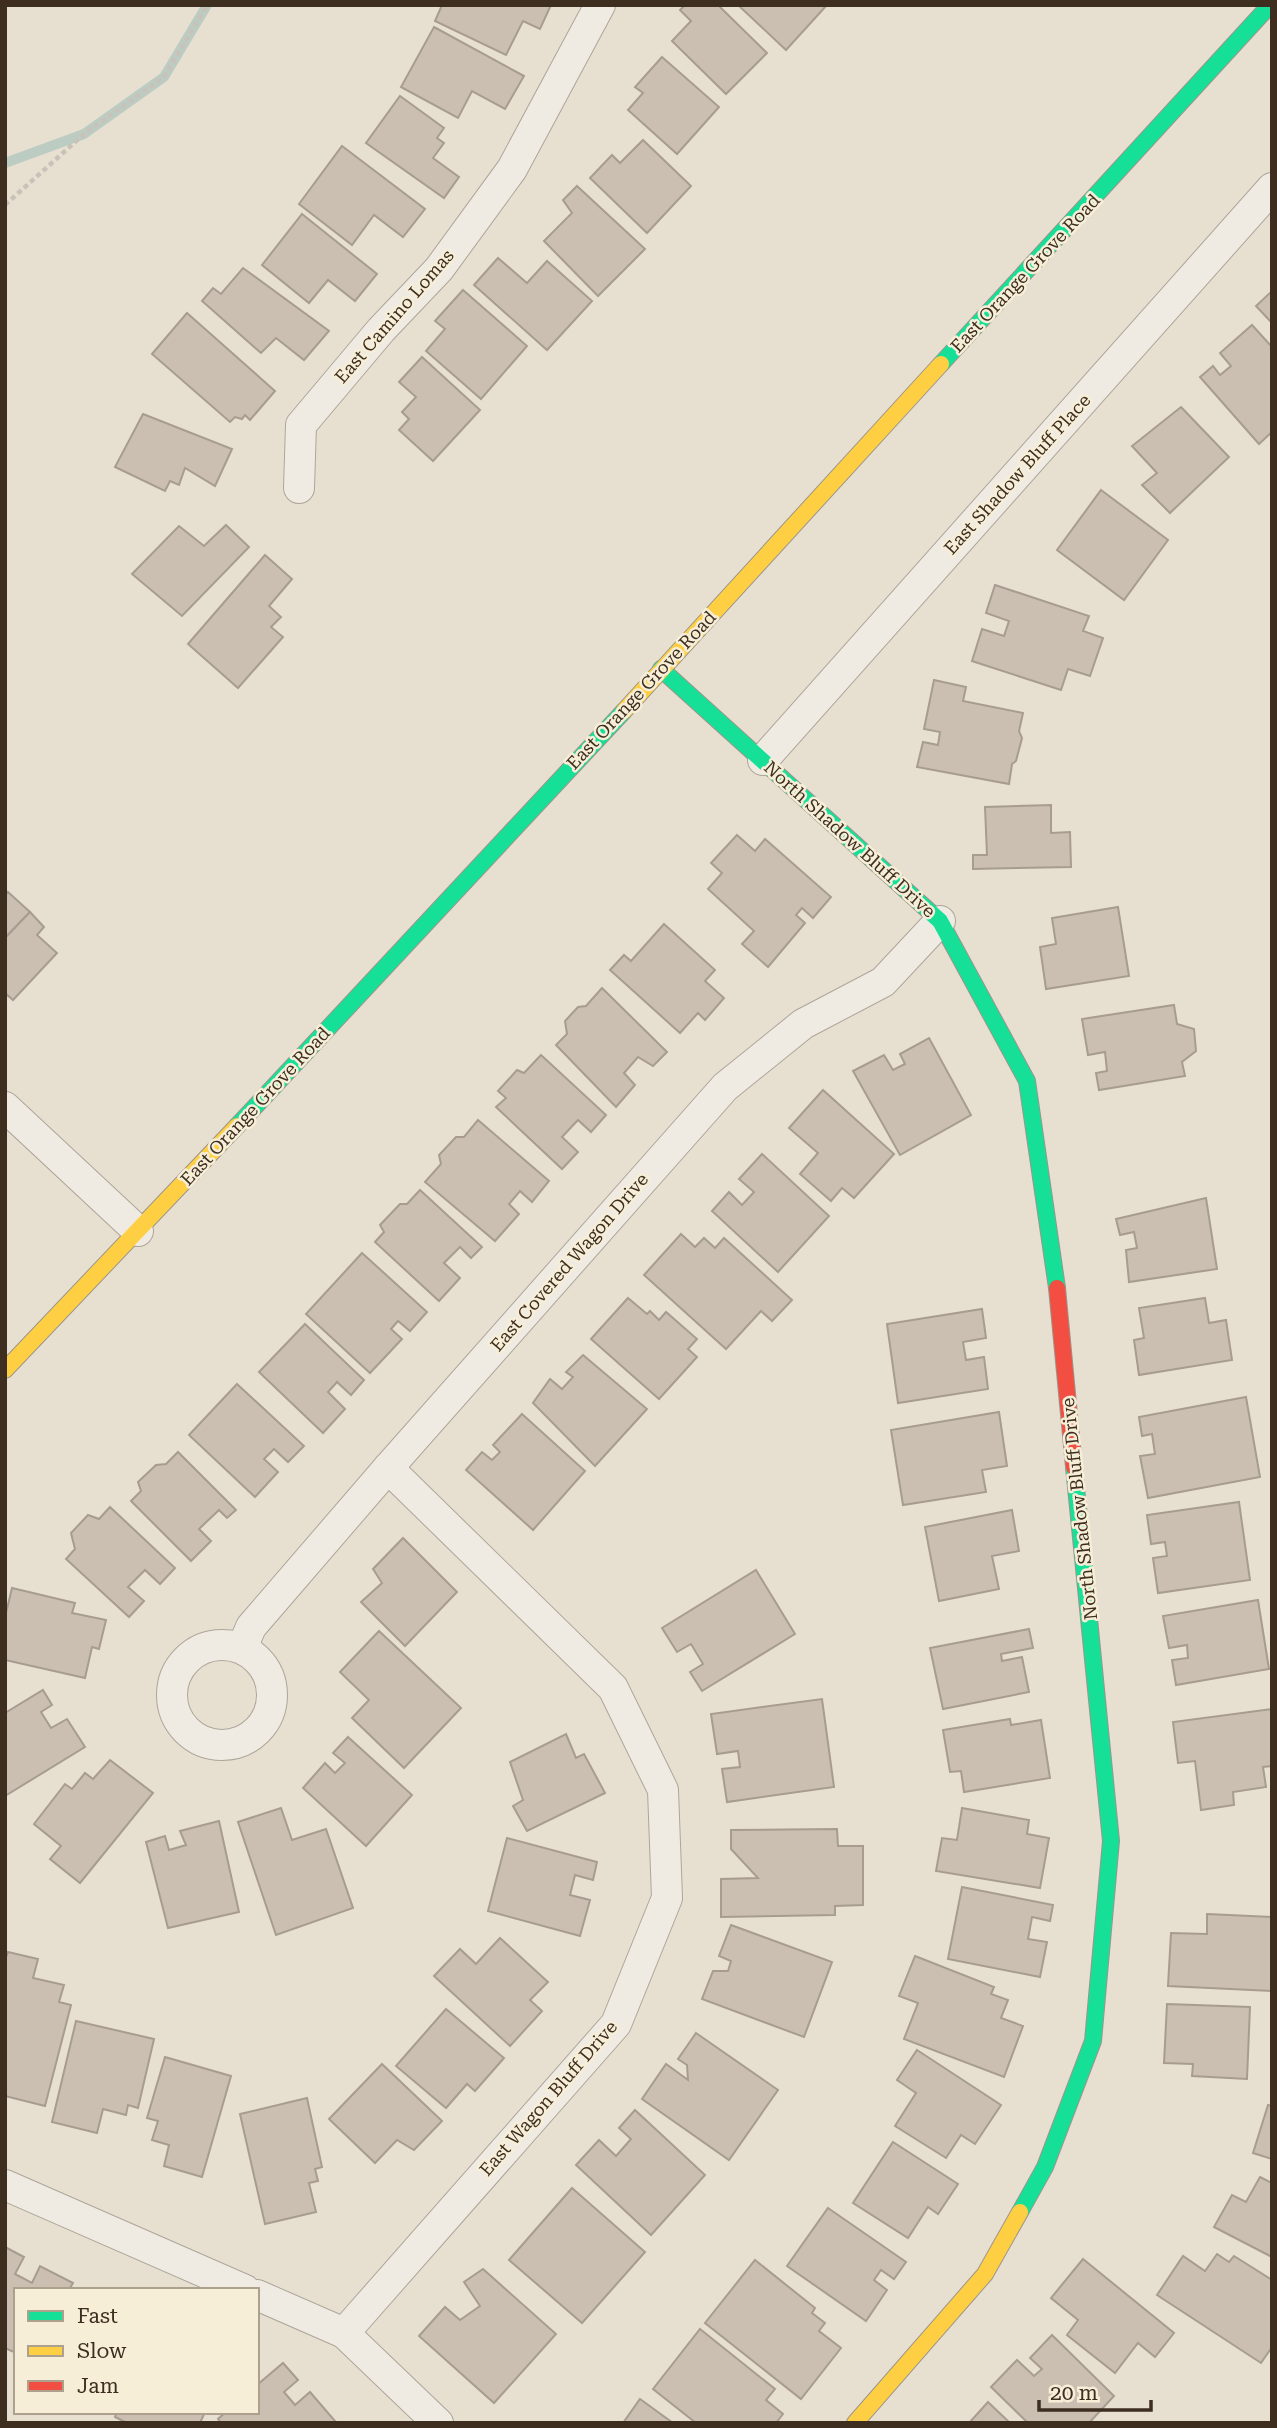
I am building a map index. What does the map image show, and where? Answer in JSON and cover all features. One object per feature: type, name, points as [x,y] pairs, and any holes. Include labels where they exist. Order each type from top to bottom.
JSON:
[{"type":"street","name":"East Camino Lomas","points":[[299,488],[301,425],[380,330],[439,269],[512,169],[600,5]]},
{"type":"street","name":"East Orange Grove Road","points":[[5,1370],[138,1231],[661,669],[1270,5]]},
{"type":"street","name":"East Shadow Bluff Place","points":[[763,760],[1272,188]]},
{"type":"street","name":"North Shadow Bluff Drive","points":[[661,669],[940,921],[1027,1081],[1057,1288],[1111,1841],[1093,2041],[1045,2167],[985,2274],[855,2423]]},
{"type":"street","name":"East Covered Wagon Drive","points":[[242,1648],[251,1627],[725,1087],[803,1024],[883,982],[940,921]]},
{"type":"street","points":[[5,1107],[138,1231]]},
{"type":"street","name":"East Wagon Bluff Drive","points":[[344,2333],[615,2024],[667,1898],[663,1790],[612,1688],[388,1468]]},
{"type":"street","points":[[5,2185],[240,2288]]},
{"type":"street","points":[[259,2296],[344,2333],[438,2423]]},
{"type":"path","points":[[5,205],[84,134],[164,77],[207,5]]},
{"type":"building","points":[[442,5],[551,5],[540,29],[523,21],[506,55],[435,21]]},
{"type":"building","points":[[685,5],[718,5],[767,53],[726,94],[672,41],[691,21],[680,10]]},
{"type":"building","points":[[738,5],[827,5],[786,50]]},
{"type":"building","points":[[434,27],[524,76],[505,109],[472,91],[458,118],[401,87]]},
{"type":"building","points":[[662,57],[719,107],[677,154],[628,110],[643,93],[635,87]]},
{"type":"building","points":[[400,96],[444,128],[437,138],[444,143],[433,158],[459,177],[444,198],[366,143]]},
{"type":"building","points":[[643,140],[691,186],[647,233],[590,178],[612,155],[620,163]]},
{"type":"building","points":[[342,146],[425,209],[403,237],[374,215],[352,245],[299,204]]},
{"type":"building","points":[[577,186],[645,249],[598,296],[544,241],[572,213],[563,200]]},
{"type":"building","points":[[302,214],[377,274],[355,301],[328,280],[309,303],[262,265]]},
{"type":"building","points":[[498,258],[527,283],[547,261],[592,301],[547,350],[474,285]]},
{"type":"building","points":[[243,268],[329,331],[304,360],[276,338],[261,353],[202,301],[213,288],[221,294]]},
{"type":"building","points":[[463,290],[527,346],[481,399],[426,351],[445,329],[435,321]]},
{"type":"building","points":[[1272,291],[1272,323],[1256,306]]},
{"type":"building","points":[[187,313],[275,391],[250,420],[245,415],[242,419],[235,417],[230,422],[152,354]]},
{"type":"building","points":[[1252,325],[1272,347],[1272,432],[1259,444],[1200,377],[1213,366],[1220,375],[1231,366],[1220,353]]},
{"type":"building","points":[[422,357],[480,410],[433,461],[399,430],[409,419],[402,412],[416,397],[399,382]]},
{"type":"building","points":[[1181,407],[1229,457],[1170,513],[1142,485],[1157,473],[1132,446]]},
{"type":"building","points":[[143,414],[232,449],[215,486],[185,468],[179,485],[170,481],[165,491],[115,467]]},
{"type":"building","points":[[1101,490],[1168,540],[1124,600],[1057,550]]},
{"type":"building","points":[[226,525],[249,547],[182,616],[132,574],[179,526],[204,546]]},
{"type":"building","points":[[265,555],[292,579],[269,606],[281,617],[271,627],[283,637],[238,688],[188,644]]},
{"type":"building","points":[[995,585],[1089,616],[1083,631],[1103,638],[1090,676],[1068,669],[1061,690],[972,661],[982,629],[1004,636],[1009,621],[986,613]]},
{"type":"building","points":[[934,680],[966,687],[963,701],[1023,713],[1019,731],[1022,738],[1016,761],[1012,764],[1009,784],[917,767],[923,742],[938,745],[940,732],[924,729]]},
{"type":"building","points":[[1051,805],[1051,833],[1070,832],[1071,867],[973,869],[973,855],[987,855],[985,807]]},
{"type":"building","points":[[737,835],[755,851],[765,839],[831,897],[813,918],[802,908],[796,915],[805,923],[768,967],[742,944],[754,931],[708,889],[722,873],[711,863]]},
{"type":"building","points":[[8,892],[30,912],[5,938],[5,895]]},
{"type":"building","points":[[1118,907],[1129,976],[1046,989],[1040,947],[1056,944],[1052,918]]},
{"type":"building","points":[[30,912],[44,927],[37,935],[57,953],[13,1000],[5,993],[5,938]]},
{"type":"building","points":[[664,924],[715,970],[705,981],[724,998],[705,1020],[698,1013],[680,1033],[610,970],[624,955],[631,961]]},
{"type":"building","points":[[602,988],[667,1052],[653,1066],[638,1057],[624,1073],[635,1085],[616,1107],[556,1045],[567,1034],[565,1021],[578,1007],[586,1006]]},
{"type":"building","points":[[1174,1005],[1177,1024],[1194,1029],[1196,1051],[1182,1062],[1185,1076],[1099,1090],[1096,1073],[1107,1071],[1105,1052],[1088,1055],[1082,1019]]},
{"type":"building","points":[[929,1038],[971,1115],[900,1155],[853,1071],[884,1055],[893,1070],[905,1064],[900,1054]]},
{"type":"building","points":[[541,1055],[606,1115],[591,1132],[578,1120],[562,1137],[578,1152],[562,1169],[496,1107],[506,1098],[498,1091],[517,1070],[524,1073]]},
{"type":"building","points":[[823,1090],[894,1154],[854,1198],[842,1188],[831,1201],[800,1174],[818,1153],[789,1128]]},
{"type":"building","points":[[478,1120],[549,1181],[532,1202],[520,1191],[509,1204],[519,1214],[495,1241],[425,1182],[441,1164],[439,1155],[456,1137],[464,1137]]},
{"type":"building","points":[[762,1154],[829,1216],[778,1272],[712,1211],[729,1192],[742,1205],[754,1192],[739,1179]]},
{"type":"building","points":[[420,1190],[482,1247],[471,1258],[460,1247],[444,1263],[460,1278],[439,1301],[375,1242],[384,1232],[380,1225],[400,1204],[407,1204]]},
{"type":"building","points":[[1206,1198],[1217,1269],[1129,1282],[1126,1250],[1137,1248],[1134,1232],[1120,1235],[1116,1219]]},
{"type":"building","points":[[681,1234],[695,1247],[704,1238],[715,1248],[724,1238],[792,1300],[772,1321],[761,1311],[726,1349],[644,1275]]},
{"type":"building","points":[[362,1253],[427,1312],[410,1331],[398,1321],[391,1329],[402,1339],[370,1373],[306,1314]]},
{"type":"building","points":[[628,1298],[647,1314],[650,1311],[659,1320],[666,1312],[697,1339],[688,1349],[697,1357],[659,1399],[591,1339]]},
{"type":"building","points":[[1205,1298],[1209,1323],[1226,1320],[1232,1360],[1139,1375],[1134,1340],[1144,1338],[1139,1308]]},
{"type":"building","points":[[982,1309],[986,1338],[963,1342],[966,1360],[984,1357],[988,1389],[898,1403],[887,1324]]},
{"type":"building","points":[[305,1324],[364,1380],[351,1395],[337,1382],[328,1392],[345,1409],[323,1433],[259,1372]]},
{"type":"building","points":[[583,1355],[647,1409],[595,1466],[533,1403],[550,1379],[562,1389],[573,1377],[566,1372]]},
{"type":"building","points":[[237,1384],[304,1446],[288,1462],[274,1449],[264,1459],[278,1472],[255,1497],[189,1435]]},
{"type":"building","points":[[1246,1397],[1260,1477],[1148,1498],[1140,1456],[1155,1454],[1152,1434],[1142,1436],[1139,1417]]},
{"type":"building","points":[[999,1412],[1007,1466],[982,1470],[986,1492],[903,1505],[891,1430]]},
{"type":"building","points":[[522,1414],[585,1471],[533,1530],[466,1470],[482,1452],[492,1460],[500,1452],[493,1445]]},
{"type":"building","points":[[178,1452],[236,1510],[227,1518],[219,1510],[199,1529],[211,1541],[191,1561],[131,1501],[141,1491],[138,1482],[156,1465],[166,1464]]},
{"type":"building","points":[[1239,1502],[1250,1580],[1158,1593],[1153,1558],[1167,1556],[1165,1542],[1151,1544],[1147,1515]]},
{"type":"building","points":[[110,1507],[175,1568],[160,1584],[145,1570],[128,1587],[144,1601],[129,1617],[66,1559],[75,1549],[71,1533],[88,1515],[99,1519]]},
{"type":"building","points":[[1012,1510],[1019,1551],[992,1556],[999,1589],[939,1601],[925,1527]]},
{"type":"building","points":[[403,1538],[457,1592],[405,1646],[361,1602],[382,1583],[373,1569]]},
{"type":"building","points":[[756,1570],[795,1634],[702,1691],[690,1672],[703,1664],[691,1644],[677,1652],[662,1628]]},
{"type":"building","points":[[12,1588],[75,1603],[72,1613],[106,1620],[99,1649],[92,1647],[85,1678],[5,1660],[5,1617]]},
{"type":"building","points":[[1258,1600],[1269,1669],[1176,1685],[1172,1660],[1188,1658],[1187,1645],[1169,1648],[1163,1616]]},
{"type":"building","points":[[1029,1629],[1033,1648],[1001,1654],[1002,1661],[1022,1657],[1029,1692],[943,1709],[930,1648]]},
{"type":"building","points":[[379,1631],[461,1708],[404,1768],[352,1718],[369,1700],[340,1672]]},
{"type":"building","points":[[43,1690],[52,1705],[41,1712],[51,1728],[67,1719],[85,1747],[5,1796],[5,1713]]},
{"type":"building","points":[[822,1699],[834,1787],[727,1802],[722,1769],[740,1767],[738,1751],[717,1754],[711,1714]]},
{"type":"building","points":[[1272,1709],[1272,1766],[1263,1767],[1266,1787],[1233,1792],[1234,1805],[1201,1810],[1195,1761],[1178,1763],[1173,1722]]},
{"type":"building","points":[[1010,1719],[1011,1725],[1041,1720],[1050,1778],[964,1792],[961,1771],[950,1772],[943,1730]]},
{"type":"building","points":[[566,1734],[576,1758],[584,1754],[605,1793],[527,1831],[513,1806],[523,1800],[510,1762]]},
{"type":"building","points":[[348,1737],[412,1795],[366,1846],[303,1788],[325,1763],[335,1773],[345,1763],[333,1753]]},
{"type":"building","points":[[110,1760],[153,1793],[80,1883],[50,1859],[61,1846],[34,1824],[65,1784],[72,1789],[85,1773],[93,1779]]},
{"type":"building","points":[[281,1808],[292,1840],[326,1829],[353,1908],[276,1935],[238,1822]]},
{"type":"building","points":[[962,1808],[1029,1820],[1027,1834],[1049,1838],[1040,1888],[936,1871],[942,1838],[957,1840]]},
{"type":"building","points":[[219,1821],[239,1912],[168,1928],[146,1842],[165,1836],[169,1850],[186,1845],[180,1831]]},
{"type":"building","points":[[837,1829],[838,1846],[863,1846],[863,1905],[835,1906],[835,1915],[721,1917],[721,1879],[758,1878],[731,1849],[731,1830]]},
{"type":"building","points":[[507,1838],[597,1862],[593,1880],[575,1875],[570,1895],[590,1900],[580,1936],[488,1911]]},
{"type":"building","points":[[962,1887],[1053,1905],[1050,1921],[1032,1917],[1028,1939],[1047,1942],[1040,1977],[948,1959]]},
{"type":"building","points":[[1207,1914],[1272,1917],[1272,1991],[1168,1986],[1171,1933],[1207,1934]]},
{"type":"building","points":[[731,1925],[832,1962],[804,2037],[702,1999],[713,1971],[728,1971],[731,1961],[719,1956]]},
{"type":"building","points":[[500,1938],[548,1982],[530,2000],[542,2011],[510,2046],[434,1976],[460,1949],[476,1964]]},
{"type":"building","points":[[8,1952],[38,1959],[33,1978],[64,1985],[59,2002],[71,2005],[45,2106],[5,2096],[5,1960]]},
{"type":"building","points":[[915,1956],[994,1987],[991,1994],[1008,2000],[1001,2018],[1023,2026],[1004,2077],[904,2039],[918,2003],[899,1996]]},
{"type":"building","points":[[1167,2004],[1250,2007],[1247,2079],[1192,2076],[1193,2064],[1164,2063]]},
{"type":"building","points":[[446,2009],[504,2058],[475,2091],[467,2084],[446,2108],[396,2066]]},
{"type":"building","points":[[76,2021],[154,2039],[138,2108],[128,2105],[126,2115],[103,2109],[97,2133],[52,2122]]},
{"type":"building","points":[[696,2033],[778,2090],[729,2160],[642,2099],[666,2064],[688,2080],[687,2065],[678,2059]]},
{"type":"building","points":[[917,2050],[1001,2105],[975,2144],[961,2135],[946,2158],[895,2126],[916,2093],[897,2080]]},
{"type":"building","points":[[165,2057],[231,2076],[202,2177],[164,2166],[169,2145],[152,2140],[158,2121],[147,2118]]},
{"type":"building","points":[[382,2064],[442,2121],[414,2150],[397,2140],[375,2163],[329,2119]]},
{"type":"building","points":[[307,2098],[322,2167],[315,2169],[318,2181],[309,2183],[316,2212],[265,2224],[240,2114]]},
{"type":"building","points":[[1268,2105],[1272,2106],[1272,2159],[1253,2153]]},
{"type":"building","points":[[635,2110],[705,2175],[651,2235],[576,2165],[599,2140],[616,2156],[631,2139],[619,2128]]},
{"type":"building","points":[[893,2142],[958,2184],[938,2214],[928,2207],[908,2238],[853,2203]]},
{"type":"building","points":[[1260,2177],[1272,2183],[1272,2257],[1214,2227],[1232,2195],[1246,2202]]},
{"type":"building","points":[[572,2188],[645,2252],[582,2323],[509,2260]]},
{"type":"building","points":[[828,2208],[906,2262],[894,2279],[881,2270],[874,2280],[887,2290],[866,2321],[787,2266]]},
{"type":"building","points":[[5,2247],[24,2257],[15,2274],[32,2283],[40,2266],[73,2283],[70,2288],[14,2288],[14,2352],[5,2348]]},
{"type":"building","points":[[1217,2254],[1229,2262],[1234,2256],[1272,2280],[1272,2347],[1261,2363],[1157,2295],[1183,2256],[1205,2271]]},
{"type":"building","points":[[1083,2259],[1174,2333],[1155,2357],[1138,2343],[1115,2373],[1067,2335],[1078,2320],[1051,2298]]},
{"type":"building","points":[[755,2260],[815,2308],[812,2313],[825,2323],[819,2331],[841,2348],[801,2399],[705,2323]]},
{"type":"building","points":[[483,2269],[556,2334],[494,2403],[419,2336],[445,2307],[460,2320],[480,2306],[464,2282]]},
{"type":"building","points":[[700,2329],[775,2389],[766,2400],[783,2414],[776,2423],[696,2423],[653,2389]]},
{"type":"building","points":[[1052,2335],[1114,2396],[1089,2423],[1028,2423],[991,2387],[1017,2360],[1034,2376],[1042,2369],[1030,2358]]},
{"type":"building","points":[[283,2363],[298,2380],[284,2392],[295,2405],[310,2392],[335,2421],[221,2423],[218,2419],[224,2414],[259,2414],[259,2383]]},
{"type":"building","points":[[640,2399],[673,2423],[623,2423]]},
{"type":"building","points":[[988,2402],[1010,2423],[969,2423]]},
{"type":"building","points":[[116,2414],[204,2414],[200,2423],[127,2423],[115,2417]]},
{"type":"waterway","points":[[5,163],[84,134],[164,77],[207,5]]},
{"type":"traffic: fast","points":[[941,364],[1270,5]]},
{"type":"traffic: fast","points":[[661,669],[940,921],[1027,1081],[1057,1288]]},
{"type":"traffic: fast","points":[[237,1126],[624,711]]},
{"type":"traffic: fast","points":[[1020,2212],[1045,2167],[1093,2041],[1111,1841],[1074,1467]]},
{"type":"traffic: slow","points":[[624,711],[941,364]]},
{"type":"traffic: slow","points":[[5,1370],[237,1126]]},
{"type":"traffic: slow","points":[[855,2423],[985,2274],[1020,2212]]},
{"type":"traffic: jam","points":[[1057,1288],[1074,1467]]}]
